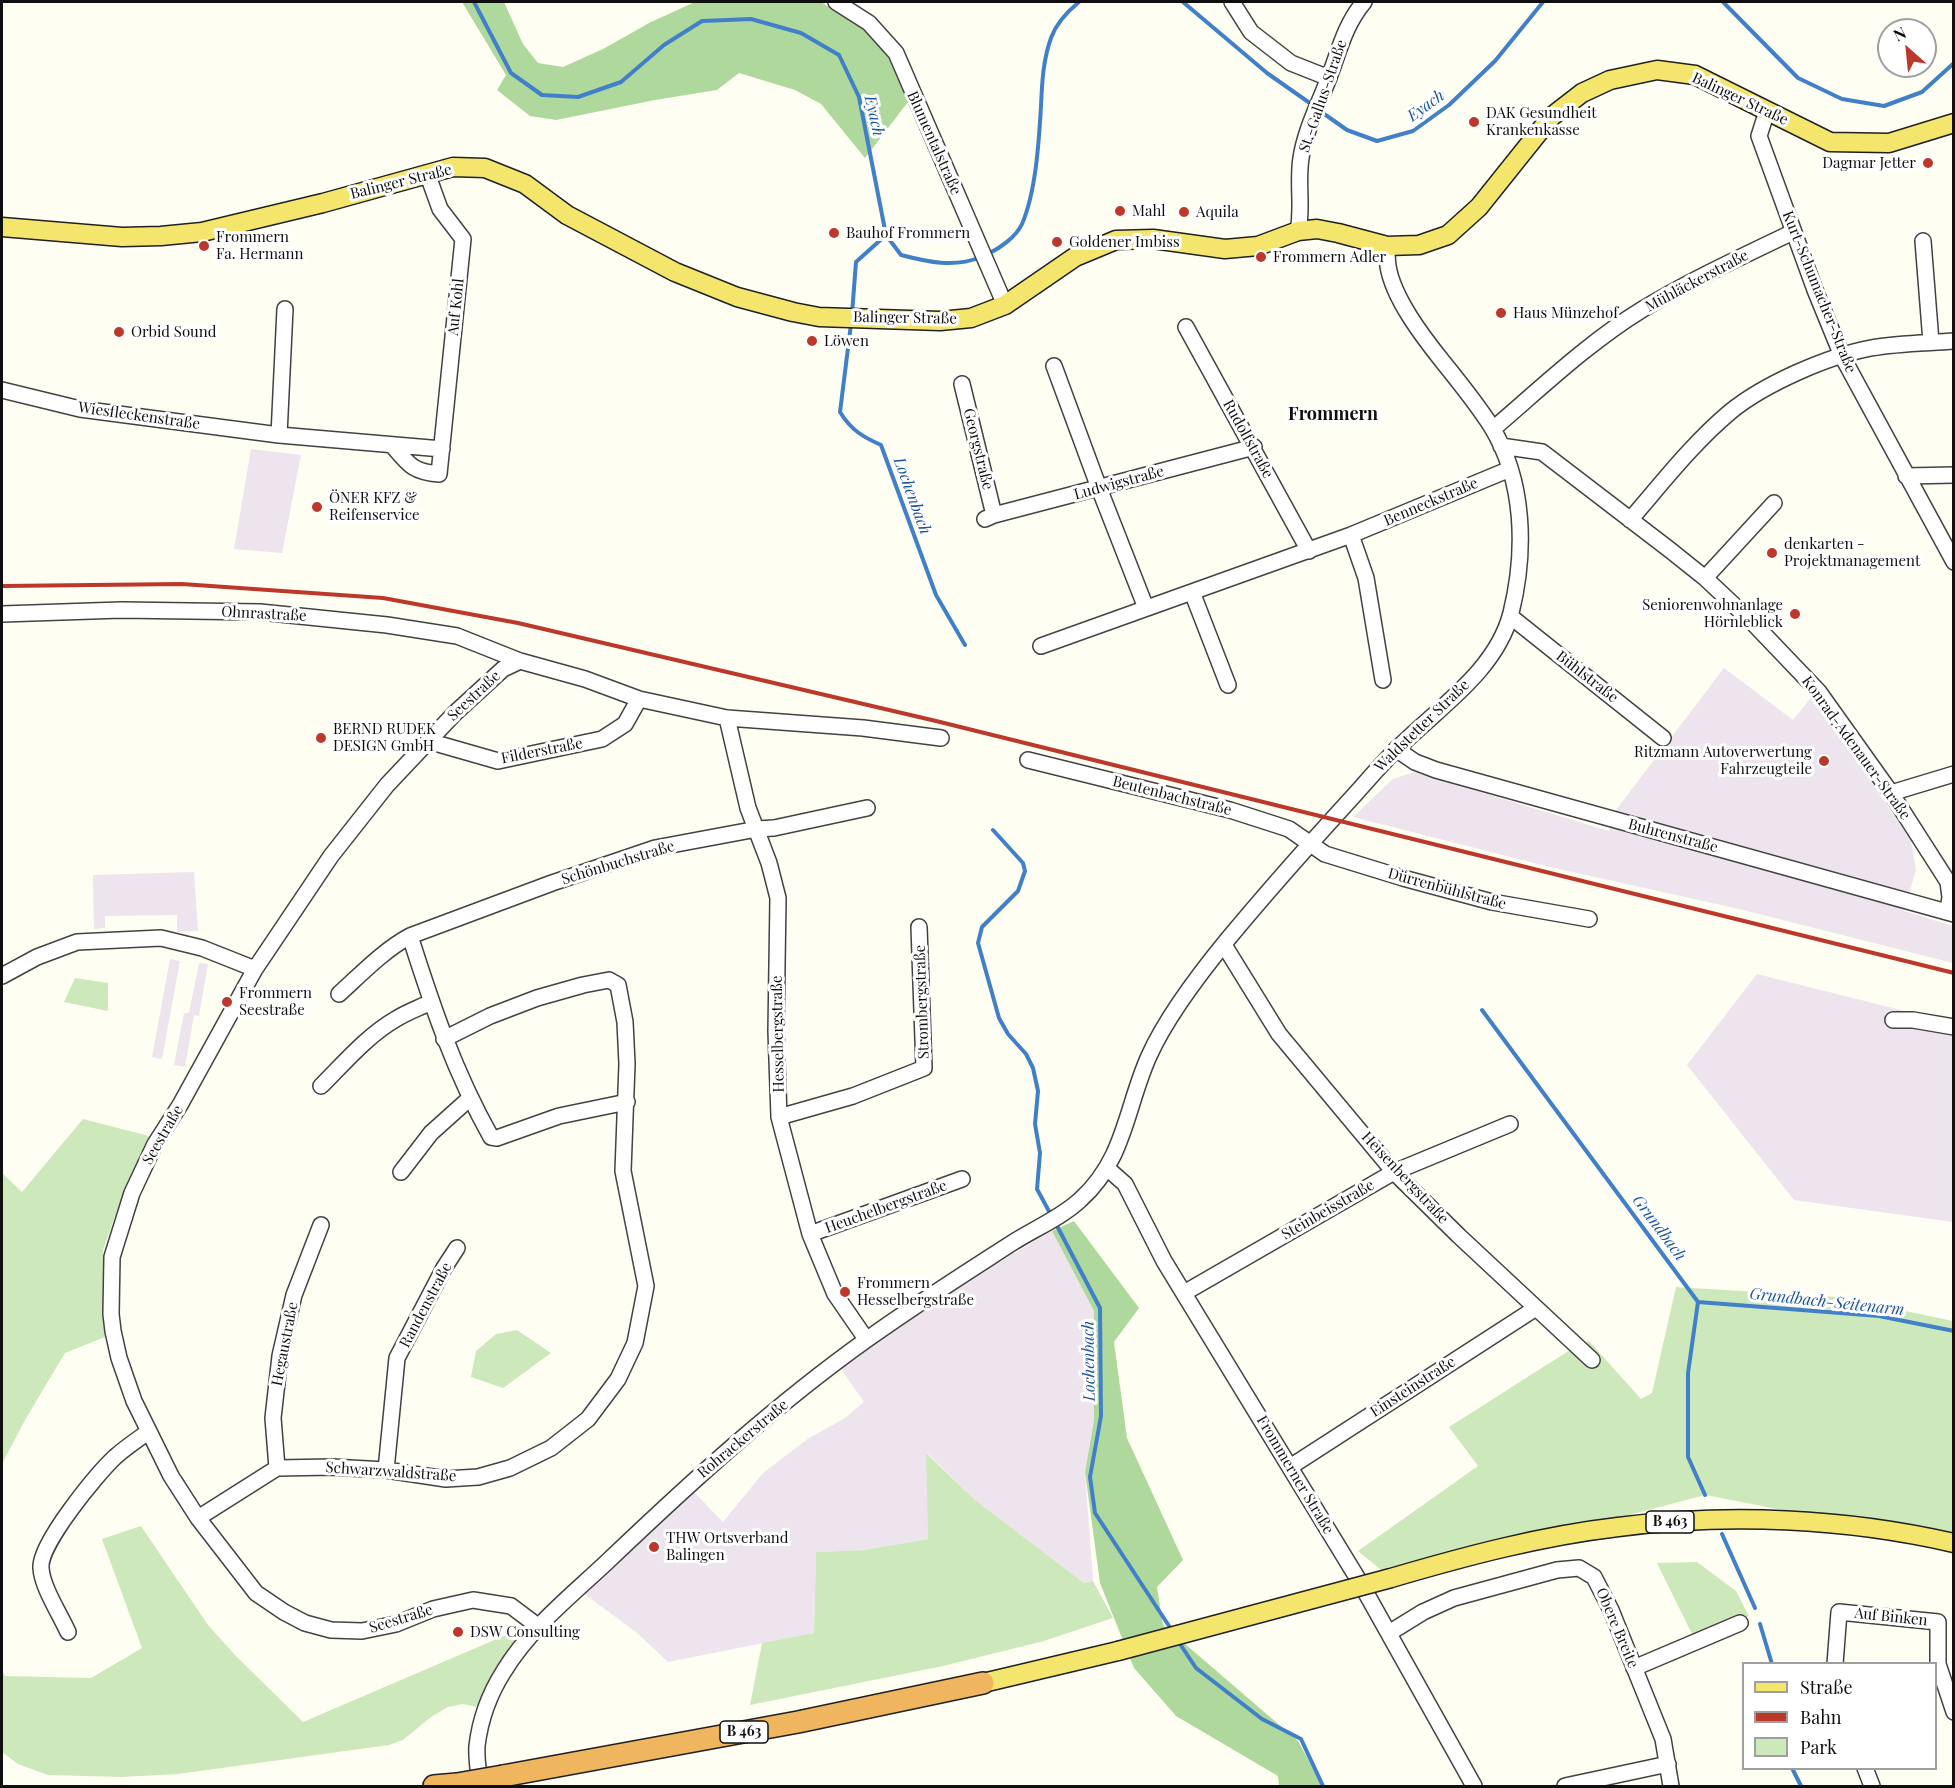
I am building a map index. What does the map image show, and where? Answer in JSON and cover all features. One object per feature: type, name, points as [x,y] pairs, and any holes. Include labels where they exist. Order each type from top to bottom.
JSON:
[{"type":"highway","name":"B 463","points":[[434,1786],[503,1776],[798,1722],[983,1683]]},
{"type":"main road","name":"Balinger Straße","points":[[2,227],[122,237],[202,232],[323,203],[453,167],[485,168],[525,184],[567,215],[675,272],[737,297],[819,316],[940,321],[971,318],[1076,257],[1116,240],[1153,239],[1225,249],[1258,246],[1298,231],[1317,230],[1338,233],[1387,246],[1419,245],[1448,235],[1479,207],[1551,117],[1582,93],[1610,80],[1657,70],[1695,75],[1830,142],[1889,143],[1953,123]]},
{"type":"main road","name":"B 463","points":[[983,1683],[1118,1651],[1391,1578],[1479,1552],[1617,1527],[1669,1522],[1801,1522],[1871,1529],[1953,1543]]},
{"type":"street","name":"Blumentalstraße","points":[[836,2],[869,23],[896,53],[1003,299]]},
{"type":"street","points":[[1232,2],[1251,32],[1291,63],[1327,83]]},
{"type":"street","name":"St.-Gallus-Straße","points":[[1298,231],[1301,217],[1298,193],[1301,158],[1307,132],[1351,18],[1364,2]]},
{"type":"street","name":"Kurt-Schumacher-Straße","points":[[1767,111],[1759,136],[1842,356],[1953,562]]},
{"type":"street","name":"Auf Kohl","points":[[427,174],[440,209],[463,239],[442,449]]},
{"type":"street","name":"Mühläckerstraße","points":[[1493,429],[1559,373],[1644,309],[1716,269],[1794,232]]},
{"type":"street","points":[[1923,241],[1931,342]]},
{"type":"street","name":"Waldstetter Straße","points":[[1108,1169],[1122,1136],[1151,1051],[1185,996],[1224,945],[1310,843],[1396,749],[1437,713],[1478,672],[1497,645],[1510,616],[1518,569],[1520,524],[1510,469],[1493,429],[1428,342],[1400,297],[1388,269],[1387,246]]},
{"type":"street","points":[[279,435],[285,309]]},
{"type":"street","name":"Rudolfstraße","points":[[1186,327],[1254,447],[1309,551]]},
{"type":"street","points":[[1630,519],[1707,433],[1756,393],[1800,372],[1871,348],[1953,342]]},
{"type":"street","points":[[1054,366],[1146,608]]},
{"type":"street","name":"Georgstraße","points":[[962,384],[990,517]]},
{"type":"street","name":"Wiesfleckenstraße","points":[[2,390],[80,409],[279,435],[442,449]]},
{"type":"street","points":[[392,445],[411,467],[423,472],[440,474],[442,449]]},
{"type":"street","name":"Ludwigstraße","points":[[990,517],[1254,447]]},
{"type":"street","name":"Konrad-Adenauer-Straße","points":[[1501,447],[1542,452],[1705,578],[1754,624],[1819,692],[1891,793],[1948,882],[1951,913]]},
{"type":"street","name":"Benneckstraße","points":[[1041,646],[1352,536],[1510,469]]},
{"type":"street","points":[[1906,476],[1953,475]]},
{"type":"street","points":[[1705,578],[1774,503]]},
{"type":"street","points":[[1352,536],[1366,578],[1383,680]]},
{"type":"street","points":[[1192,592],[1228,685]]},
{"type":"street","name":"Ohnrastraße","points":[[2,614],[121,610],[260,612],[387,625],[457,636],[520,661]]},
{"type":"street","name":"Bühlstraße","points":[[1510,616],[1663,738]]},
{"type":"street","points":[[520,661],[585,679],[639,699],[727,717],[863,728],[941,738]]},
{"type":"street","name":"Seestraße","points":[[520,661],[503,669],[455,712],[387,785],[331,856],[255,969],[180,1105],[155,1144],[132,1192],[112,1257],[113,1331],[134,1401],[171,1476],[198,1518],[256,1593],[305,1623],[331,1630],[362,1631],[396,1624],[433,1609],[473,1600],[511,1606],[539,1627]]},
{"type":"street","name":"Filderstraße","points":[[428,741],[498,761],[602,739],[625,724],[639,699]]},
{"type":"street","name":"Hesselbergstraße","points":[[727,717],[748,808],[769,863],[778,898],[776,1031],[779,1117],[810,1234],[835,1294],[866,1340]]},
{"type":"street","name":"Buhrenstraße","points":[[1396,749],[1415,762],[1436,771],[1951,913]]},
{"type":"street","name":"Beutenbachstraße","points":[[1028,760],[1230,810],[1289,829],[1310,843]]},
{"type":"street","points":[[1891,793],[1953,774]]},
{"type":"street","name":"Schönbuchstraße","points":[[339,994],[401,941],[410,936],[552,883],[655,848],[757,829],[774,828],[867,808]]},
{"type":"street","name":"Dürrenbühlstraße","points":[[1310,843],[1325,854],[1425,884],[1492,902],[1589,919]]},
{"type":"street","name":"Strombergstraße","points":[[779,1117],[853,1096],[924,1068],[919,927]]},
{"type":"street","points":[[410,936],[444,1039],[470,1098],[491,1137],[496,1138],[559,1116],[627,1102]]},
{"type":"street","points":[[2,976],[37,957],[77,942],[161,938],[202,948],[255,969]]},
{"type":"street","name":"Heisenbergstraße","points":[[1224,945],[1279,1034],[1394,1172],[1592,1360]]},
{"type":"street","name":"Schwarzwaldstraße","points":[[277,1468],[332,1467],[386,1470],[446,1479],[478,1477],[510,1468],[551,1448],[588,1419],[618,1379],[635,1343],[646,1286],[623,1171],[627,1102],[625,1022],[618,985],[609,980],[537,998],[490,1016],[444,1039]]},
{"type":"street","points":[[321,1086],[353,1054],[386,1026],[431,1002]]},
{"type":"street","points":[[1893,1020],[1913,1020],[1953,1027]]},
{"type":"street","points":[[401,1172],[431,1133],[470,1098]]},
{"type":"street","name":"Steinbeisstraße","points":[[1184,1293],[1394,1172],[1510,1124]]},
{"type":"street","name":"Rohrackerstraße","points":[[480,1786],[477,1749],[485,1709],[504,1670],[539,1627],[685,1488],[778,1409],[866,1340],[1081,1199],[1108,1169]]},
{"type":"street","name":"Frommerner Straße","points":[[1108,1169],[1125,1184],[1164,1261],[1389,1633],[1474,1786]]},
{"type":"street","name":"Heuchelbergstraße","points":[[810,1234],[963,1179]]},
{"type":"street","name":"Hegaustraße","points":[[277,1468],[273,1418],[280,1356],[294,1295],[321,1225]]},
{"type":"street","name":"Randenstraße","points":[[386,1470],[397,1358],[444,1268],[457,1248]]},
{"type":"street","name":"Einsteinstraße","points":[[1290,1467],[1536,1308]]},
{"type":"street","points":[[68,1632],[42,1576],[40,1564],[60,1523],[115,1458],[148,1432]]},
{"type":"street","points":[[198,1518],[277,1468]]},
{"type":"street","name":"Obere Breite","points":[[1389,1633],[1423,1612],[1454,1598],[1557,1570],[1579,1568],[1594,1577],[1603,1591],[1663,1739],[1671,1786]]},
{"type":"street","name":"Auf Binken","points":[[1835,1662],[1839,1612],[1938,1622],[1938,1664],[1953,1712]]},
{"type":"street","points":[[1634,1668],[1740,1623]]},
{"type":"street","points":[[1565,1786],[1668,1764]]},
{"type":"street","points":[[1866,1770],[1872,1786]]},
{"type":"shaded area","points":[[251,449],[301,455],[282,553],[234,549]]},
{"type":"shaded area","points":[[1724,668],[1793,720],[1813,695],[1911,841],[1916,870],[1904,911],[1953,926],[1953,963],[1739,909],[1550,867],[1353,817],[1393,779],[1414,772],[1609,831],[1616,810]]},
{"type":"shaded area","points":[[194,872],[198,931],[177,932],[177,915],[105,916],[105,928],[94,929],[93,875]]},
{"type":"shaded area","points":[[170,959],[180,961],[162,1059],[152,1057]]},
{"type":"shaded area","points":[[199,963],[208,964],[199,1016],[194,1015],[185,1067],[174,1065],[184,1013],[189,1013]]},
{"type":"shaded area","points":[[1757,974],[1953,1023],[1953,1222],[1794,1200],[1687,1065]]},
{"type":"shaded area","points":[[1052,1231],[1094,1311],[1094,1420],[1085,1472],[1093,1581],[1084,1583],[975,1500],[927,1453],[928,1539],[864,1550],[816,1552],[814,1633],[668,1662],[636,1632],[583,1593],[691,1489],[723,1522],[763,1473],[809,1438],[845,1418],[864,1402],[841,1369],[956,1287]]},
{"type":"green space","points":[[462,2],[504,2],[523,44],[538,63],[563,67],[695,2],[821,2],[862,28],[888,57],[908,102],[865,158],[821,104],[795,90],[739,73],[717,90],[556,120],[530,116],[497,90],[506,75]]},
{"type":"green space","points":[[75,978],[108,983],[108,1011],[64,1002]]},
{"type":"green space","points":[[83,1119],[149,1136],[126,1185],[103,1250],[105,1337],[65,1353],[2,1464],[2,1173],[22,1192]]},
{"type":"green space","points":[[1074,1221],[1139,1308],[1114,1342],[1127,1438],[1183,1560],[1157,1587],[1163,1625],[1298,1741],[1323,1786],[1279,1786],[1278,1776],[1176,1716],[1134,1668],[1100,1583],[1085,1472],[1094,1420],[1094,1311],[1052,1231]]},
{"type":"green space","points":[[1676,1287],[1839,1297],[1953,1321],[1953,1543],[1705,1495],[1391,1578],[1358,1551],[1478,1466],[1449,1427],[1570,1350],[1589,1341],[1641,1399],[1652,1393]]},
{"type":"green space","points":[[517,1330],[551,1353],[503,1388],[471,1377],[476,1351],[496,1334]]},
{"type":"green space","points":[[926,1453],[975,1500],[1084,1583],[1093,1581],[1113,1618],[1044,1641],[943,1666],[750,1705],[762,1643],[814,1633],[816,1552],[864,1550],[928,1539]]},
{"type":"green space","points":[[141,1526],[208,1625],[303,1722],[506,1635],[519,1644],[485,1709],[463,1704],[448,1707],[431,1717],[403,1740],[389,1745],[178,1774],[121,1777],[48,1775],[18,1764],[2,1752],[2,1671],[5,1676],[91,1678],[142,1648],[102,1539]]},
{"type":"green space","points":[[1697,1562],[1736,1591],[1749,1616],[1696,1638],[1657,1563]]},
{"type":"waterway","name":"Eyach","points":[[474,2],[511,73],[542,95],[578,97],[621,82],[664,45],[702,21],[751,19],[801,33],[839,55],[859,97],[886,235],[901,255],[931,262],[951,263],[981,257]]},
{"type":"waterway","name":"Eyach","points":[[988,254],[1012,238],[1022,224],[1027,211],[1036,166],[1046,55],[1056,28],[1079,2]]},
{"type":"waterway","name":"Eyach","points":[[1183,2],[1267,73],[1314,106]]},
{"type":"waterway","name":"Eyach","points":[[1320,111],[1347,130],[1377,141],[1413,131],[1449,105],[1495,61],[1543,2]]},
{"type":"waterway","name":"Eyach","points":[[1723,2],[1798,78],[1842,99],[1884,106],[1922,92],[1954,63]]},
{"type":"waterway","name":"Lochenbach","points":[[852,314],[856,262],[886,235]]},
{"type":"waterway","name":"Lochenbach","points":[[851,324],[840,412],[858,432],[881,445],[936,595],[965,645]]},
{"type":"waterway","name":"Lochenbach","points":[[993,830],[1023,863],[1025,871],[1018,891],[982,927],[978,943],[999,1018],[1008,1034],[1026,1054],[1033,1068],[1038,1091],[1035,1124],[1040,1153],[1037,1189],[1051,1215]]},
{"type":"waterway","name":"Grundbach","points":[[1482,1010],[1698,1302],[1688,1373],[1688,1457],[1705,1495]]},
{"type":"waterway","name":"Lochenbach","points":[[1055,1222],[1100,1308],[1101,1416],[1090,1477],[1095,1513],[1173,1632]]},
{"type":"waterway","name":"Grundbach-Seitenarm","points":[[1698,1302],[1879,1316],[1954,1331]]},
{"type":"waterway","points":[[1722,1534],[1755,1608]]},
{"type":"waterway","points":[[1760,1624],[1771,1662]]},
{"type":"waterway","name":"Lochenbach","points":[[1178,1641],[1196,1668],[1262,1719],[1301,1739],[1323,1786]]},
{"type":"waterway","points":[[1793,1770],[1801,1786]]},
{"type":"railway","points":[[2,586],[182,584],[383,598],[518,623],[936,721],[1954,973]]},
{"type":"place","name":"DAK Gesundheit Krankenkasse","points":[[1474,122]]},
{"type":"place","name":"Dagmar Jetter","points":[[1928,163]]},
{"type":"place","name":"Mahl","points":[[1120,211]]},
{"type":"place","name":"Aquila","points":[[1184,212]]},
{"type":"place","name":"Bauhof Frommern","points":[[834,233]]},
{"type":"place","name":"Goldener Imbiss","points":[[1057,242]]},
{"type":"place","name":"Frommern Fa. Hermann","points":[[204,246]]},
{"type":"place","name":"Frommern Adler","points":[[1261,257]]},
{"type":"place","name":"Haus Münzehof","points":[[1501,313]]},
{"type":"place","name":"Orbid Sound","points":[[119,332]]},
{"type":"place","name":"Löwen","points":[[812,341]]},
{"type":"place","name":"ÖNER KFZ & Reifenservice","points":[[317,507]]},
{"type":"place","name":"denkarten - Projektmanagement","points":[[1772,553]]},
{"type":"place","name":"Seniorenwohnanlage Hörnleblick","points":[[1795,614]]},
{"type":"place","name":"BERND RUDEK DESIGN GmbH","points":[[321,738]]},
{"type":"place","name":"Ritzmann Autoverwertung Fahrzeugteile","points":[[1824,761]]},
{"type":"place","name":"Frommern Seestraße","points":[[227,1002]]},
{"type":"place","name":"Frommern Hesselbergstraße","points":[[845,1292]]},
{"type":"place","name":"THW Ortsverband Balingen","points":[[654,1547]]},
{"type":"place","name":"DSW Consulting","points":[[458,1632]]},
{"type":"district","name":"Frommern","points":[[1333,414]]}]
